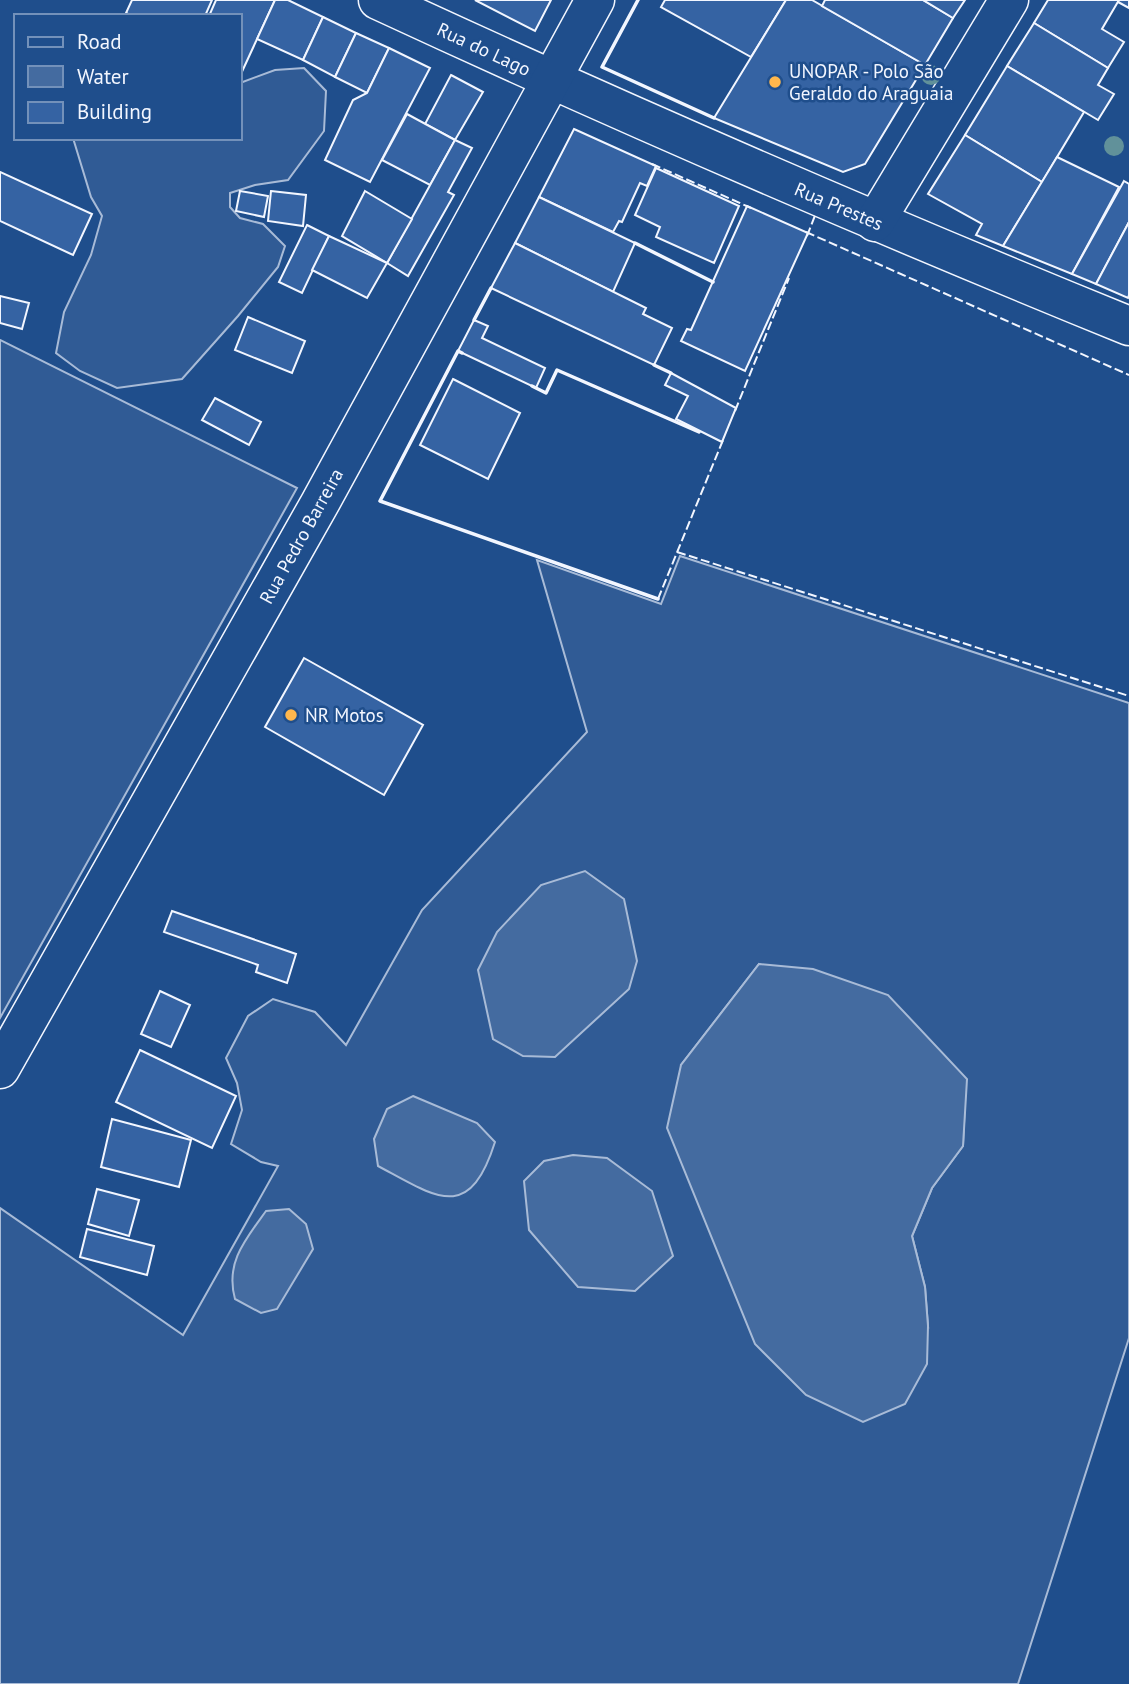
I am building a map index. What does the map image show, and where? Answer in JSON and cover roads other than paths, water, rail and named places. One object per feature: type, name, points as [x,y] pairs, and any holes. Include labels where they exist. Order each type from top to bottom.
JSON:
[{"type":"street","name":"Rua do Lago","points":[[378,0],[552,81]]},
{"type":"street","name":"Rua Pedro Barreira","points":[[0,1069],[320,503],[595,0]]},
{"type":"street","points":[[875,222],[1009,0]]},
{"type":"street","name":"Rua Prestes","points":[[552,81],[875,222],[1129,326]]},
{"type":"water","points":[[585,871],[624,899],[637,961],[629,989],[555,1057],[523,1056],[493,1039],[478,970],[497,932],[541,885]]},
{"type":"water","points":[[759,964],[813,969],[888,995],[967,1079],[963,1146],[932,1188],[912,1236],[925,1287],[927,1364],[905,1404],[863,1422],[806,1395],[755,1344],[667,1128],[681,1065]]},
{"type":"water","points":[[413,1096],[477,1123],[495,1142],[485,1168],[474,1185],[462,1194],[434,1194],[378,1166],[374,1139],[387,1109]]},
{"type":"water","points":[[573,1155],[607,1158],[652,1191],[673,1256],[635,1291],[578,1287],[529,1230],[524,1181],[544,1161]]},
{"type":"water","points":[[289,1209],[306,1224],[313,1249],[277,1309],[261,1313],[235,1299],[235,1263],[244,1242],[266,1211]]},
{"type":"place","name":"UNOPAR - Polo São Geraldo do Araguaia","points":[[775,82]]},
{"type":"place","name":"NR Motos","points":[[291,715]]}]
